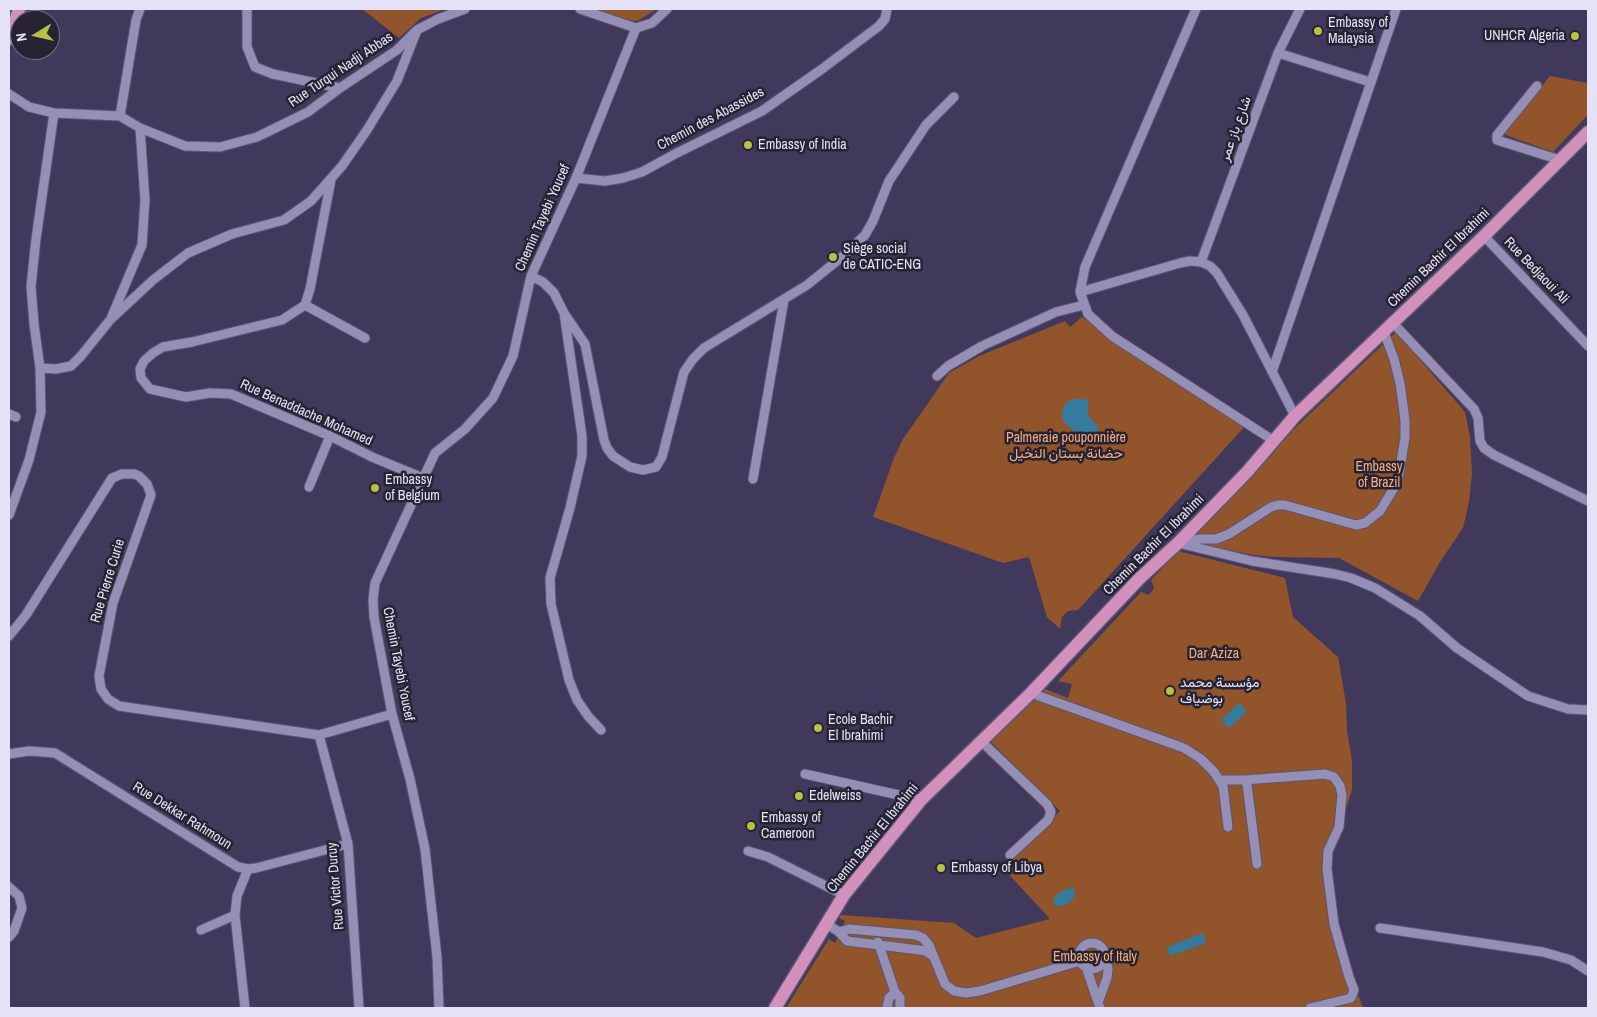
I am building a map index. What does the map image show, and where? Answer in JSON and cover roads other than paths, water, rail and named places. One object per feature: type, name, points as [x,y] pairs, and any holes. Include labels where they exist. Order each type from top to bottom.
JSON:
[{"type":"main road","name":"Chemin Bachir El Ibrahimi","points":[[776,1008],[844,895],[921,800],[1032,692],[1139,579],[1178,543],[1247,472],[1295,416],[1484,236],[1588,132]]},
{"type":"street","points":[[9,94],[29,107],[54,113],[120,116],[136,20],[140,9]]},
{"type":"street","points":[[247,9],[247,47],[255,67],[273,74],[340,88]]},
{"type":"street","name":"Rue Turqui Nadji Abbas","points":[[120,116],[140,128],[185,146],[220,147],[257,137],[308,112],[397,50],[417,30],[438,18],[465,9]]},
{"type":"street","points":[[580,9],[636,28],[652,22],[667,9]]},
{"type":"street","name":"Chemin des Abassides","points":[[576,178],[606,181],[642,172],[762,110],[822,69],[878,26],[885,19],[887,9]]},
{"type":"street","points":[[1196,9],[1085,266],[1080,292],[1088,314],[1112,336],[1274,442]]},
{"type":"street","name":"شارع باز عمر","points":[[1202,262],[1278,53],[1300,9]]},
{"type":"street","points":[[1272,372],[1396,9]]},
{"type":"street","name":"Chemin Tayebi Youcef","points":[[439,1008],[437,957],[425,849],[410,779],[392,714],[374,617],[375,583],[435,453],[465,429],[493,398],[513,356],[530,276],[576,178],[636,28]]},
{"type":"street","points":[[40,368],[56,369],[71,366],[110,320],[152,280],[188,252],[232,234],[284,220],[311,201],[331,180],[367,130],[396,81],[417,30]]},
{"type":"street","points":[[1278,53],[1370,82]]},
{"type":"street","points":[[1537,86],[1497,135],[1497,140],[1560,160]]},
{"type":"street","points":[[530,276],[543,282],[554,293],[564,313],[585,344],[604,440],[613,456],[636,470],[656,467],[659,464],[684,372],[693,360],[704,348],[807,285],[843,256],[865,235],[873,221],[889,181],[926,125],[954,97]]},
{"type":"street","points":[[9,514],[29,460],[41,412],[40,368],[31,287],[54,113]]},
{"type":"street","points":[[110,320],[142,245],[145,200],[140,128]]},
{"type":"street","points":[[331,180],[310,289],[305,305],[365,338]]},
{"type":"street","name":"Rue Bedjaoui Ali","points":[[1484,236],[1588,346]]},
{"type":"street","points":[[1080,292],[1180,263],[1190,261],[1202,262],[1210,266],[1227,287],[1243,315],[1295,416]]},
{"type":"street","points":[[753,479],[784,300]]},
{"type":"street","name":"Rue Benaddache Mohamed","points":[[305,305],[282,320],[192,342],[163,347],[144,360],[140,369],[141,378],[150,389],[186,397],[232,394],[423,478]]},
{"type":"street","points":[[937,376],[948,366],[982,346],[1056,312],[1084,305]]},
{"type":"street","points":[[564,313],[582,436],[582,456],[570,508],[550,578],[551,604],[569,680],[577,700],[601,730]]},
{"type":"street","points":[[1388,327],[1474,409],[1478,418],[1480,441],[1484,448],[1494,455],[1588,501]]},
{"type":"street","points":[[1178,543],[1200,539],[1216,539],[1230,534],[1271,507],[1278,505],[1285,505],[1356,525],[1365,523],[1380,511],[1394,488],[1398,474],[1405,438],[1406,420],[1388,327]]},
{"type":"street","points":[[309,487],[330,436]]},
{"type":"street","name":"Rue Pierre Curie","points":[[9,636],[26,615],[112,478],[122,474],[134,474],[147,484],[151,495],[113,603],[99,676],[101,689],[104,694],[119,706],[319,735]]},
{"type":"street","points":[[1178,543],[1252,561],[1351,578],[1375,588],[1420,616],[1457,648],[1528,696],[1568,709],[1588,710]]},
{"type":"street","points":[[1032,692],[1184,748],[1201,758],[1214,772],[1223,786],[1228,827]]},
{"type":"street","points":[[319,735],[392,714]]},
{"type":"street","name":"Rue Victor Duruy","points":[[319,735],[348,844],[358,1008]]},
{"type":"street","points":[[982,742],[1047,804],[1051,812],[1048,820],[1010,855]]},
{"type":"street","name":"Rue Dekkar Rahmoun","points":[[9,754],[29,751],[55,753],[229,862],[248,869]]},
{"type":"street","points":[[805,774],[921,800]]},
{"type":"street","points":[[1220,780],[1325,774],[1334,777],[1340,786],[1342,795],[1339,827],[1328,851],[1327,869],[1334,924],[1354,990],[1351,998],[1310,1008]]},
{"type":"street","points":[[1244,780],[1247,784],[1257,864]]},
{"type":"street","points":[[245,1008],[235,915],[237,896],[248,869],[348,844]]},
{"type":"street","points":[[748,851],[768,857],[844,895]]},
{"type":"street","points":[[9,887],[19,896],[22,908],[14,931],[9,937]]},
{"type":"street","points":[[201,930],[235,915]]},
{"type":"street","points":[[827,924],[839,932],[847,941],[926,951],[933,956]]},
{"type":"street","points":[[1380,928],[1543,952],[1572,960],[1588,971]]},
{"type":"street","points":[[839,932],[849,929],[916,935],[924,938],[929,944],[945,984],[954,991],[966,993],[1083,964],[1095,969],[1102,964],[1106,956]]},
{"type":"street","points":[[869,931],[880,945],[895,992],[900,998],[900,1008]]},
{"type":"street","points":[[880,945],[889,933]]},
{"type":"street","points":[[1091,942],[1099,944],[1105,951],[1106,956],[1107,978],[1100,1004],[1083,964],[1080,950],[1086,943],[1091,942]]},
{"type":"street","points":[[887,1008],[889,998],[895,992]]},
{"type":"water","points":[[1072,399],[1085,399],[1090,402],[1088,402],[1089,417],[1098,426],[1098,430],[1087,441],[1083,440],[1062,418],[1062,411],[1067,402]]},
{"type":"water","points":[[1239,703],[1247,712],[1229,728],[1221,720]]},
{"type":"water","points":[[1073,888],[1075,896],[1070,902],[1062,906],[1055,905],[1053,901],[1056,895],[1066,889]]},
{"type":"water","points":[[1203,933],[1206,943],[1170,956],[1167,947]]},
{"type":"place","name":"Embassy of Malaysia","points":[[1318,31]]},
{"type":"place","name":"UNHCR Algeria","points":[[1575,36]]},
{"type":"place","name":"Embassy of India","points":[[748,145]]},
{"type":"place","name":"Siège social de CATIC-ENG","points":[[833,257]]},
{"type":"place","name":"Embassy of Belgium","points":[[375,488]]},
{"type":"place","name":"مؤسسة محمد بوضياف","points":[[1170,691]]},
{"type":"place","name":"Ecole Bachir El Ibrahimi","points":[[818,728]]},
{"type":"place","name":"Edelweiss","points":[[799,796]]},
{"type":"place","name":"Embassy of Cameroon","points":[[751,826]]},
{"type":"place","name":"Embassy of Libya","points":[[941,868]]},
{"type":"park label","name":"Palmeraie pouponnière حضانة بستان النخيل","points":[[1066,446]]},
{"type":"park label","name":"Embassy of Brazil","points":[[1379,476]]},
{"type":"park label","name":"Dar Aziza","points":[[1214,654]]},
{"type":"park label","name":"Embassy of Italy","points":[[1095,957]]}]
